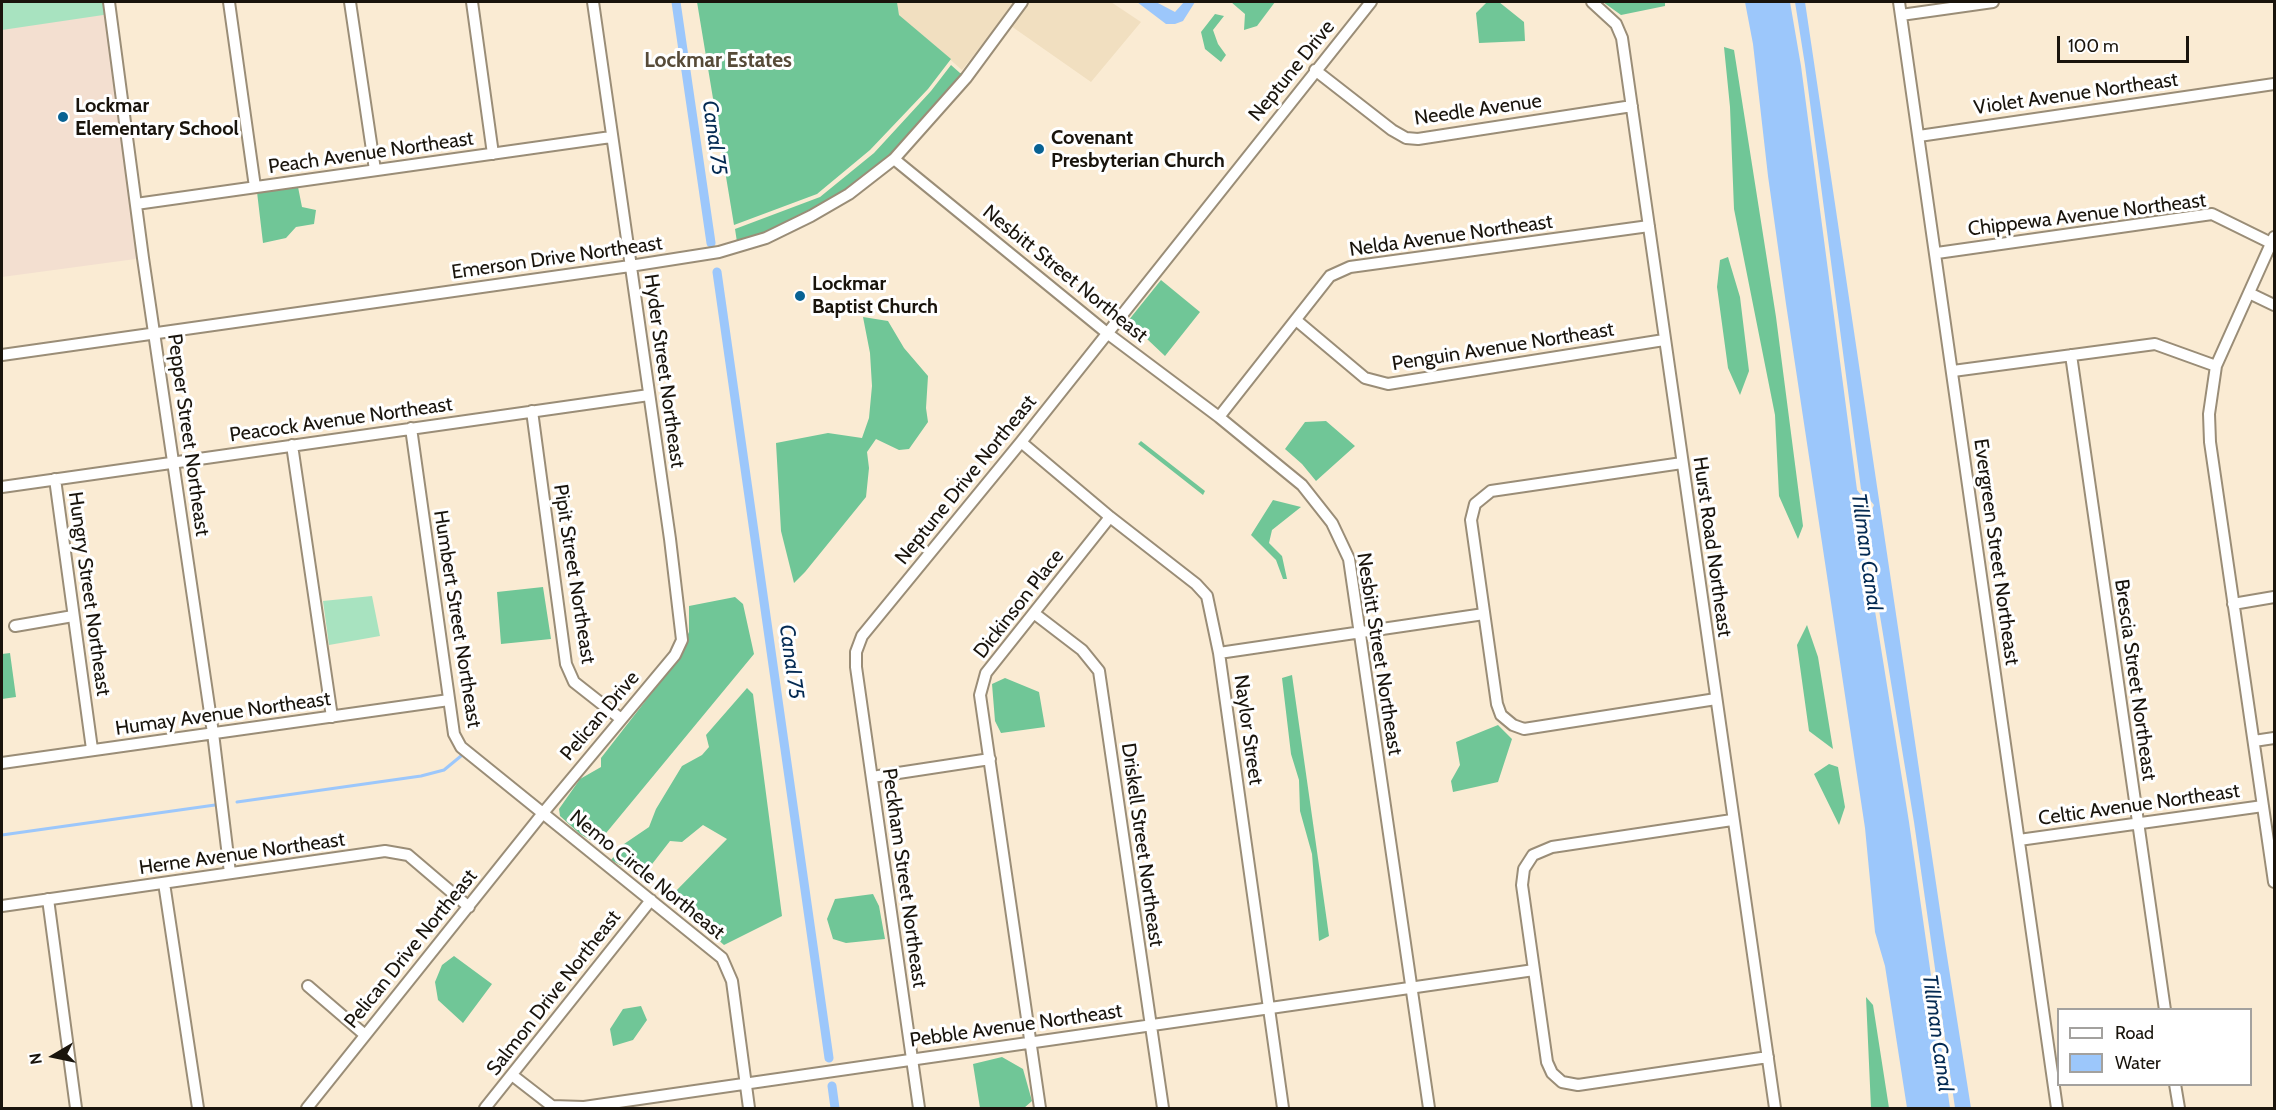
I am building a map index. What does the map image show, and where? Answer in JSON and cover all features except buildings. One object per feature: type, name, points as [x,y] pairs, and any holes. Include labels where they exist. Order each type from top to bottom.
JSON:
[{"type":"street","name":"Pepper Street Northeast","points":[[109,2],[231,873]]},
{"type":"street","points":[[229,2],[255,187]]},
{"type":"street","points":[[350,2],[375,170]]},
{"type":"street","points":[[472,2],[493,154]]},
{"type":"street","name":"Hyder Street Northeast","points":[[592,2],[682,622],[682,640]]},
{"type":"street","name":"Emerson Drive Northeast","points":[[2,355],[630,266],[718,252],[766,238],[849,194],[894,159],[966,78],[1022,2]]},
{"type":"street","name":"Neptune Drive","points":[[1107,333],[1371,2]]},
{"type":"street","name":"Hurst Road Northeast","points":[[1592,2],[1616,24],[1622,38],[1732,820],[1775,1108]]},
{"type":"street","name":"Evergreen Street Northeast","points":[[1899,2],[2057,1108]]},
{"type":"street","points":[[1901,15],[1993,2]]},
{"type":"street","name":"Needle Avenue","points":[[1315,70],[1392,130],[1406,138],[1418,139],[1632,106]]},
{"type":"street","name":"Violet Avenue Northeast","points":[[1919,136],[2274,84]]},
{"type":"street","name":"Peach Avenue Northeast","points":[[136,204],[611,137]]},
{"type":"street","name":"Nesbitt Street Northeast","points":[[894,159],[1107,333],[1219,417],[1302,484],[1332,523],[1349,559],[1429,1108]]},
{"type":"street","name":"Chippewa Avenue Northeast","points":[[1936,253],[2212,214],[2273,240]]},
{"type":"street","name":"Nelda Avenue Northeast","points":[[1219,417],[1330,276],[1350,267],[1649,226]]},
{"type":"street","points":[[2273,240],[2216,366],[2209,414],[2210,441],[2273,860],[2274,882]]},
{"type":"street","points":[[2249,293],[2274,305]]},
{"type":"street","name":"Penguin Avenue Northeast","points":[[1296,320],[1365,378],[1388,384],[1664,340]]},
{"type":"street","name":"Neptune Drive Northeast","points":[[856,652],[862,636],[1107,333]]},
{"type":"street","points":[[1953,371],[2155,344],[2216,366]]},
{"type":"street","name":"Brescia Street Northeast","points":[[2071,355],[2164,1008]]},
{"type":"street","name":"Peacock Avenue Northeast","points":[[2,487],[649,395]]},
{"type":"street","name":"Pipit Street Northeast","points":[[532,411],[566,664],[574,682],[621,719]]},
{"type":"street","name":"Humbert Street Northeast","points":[[411,428],[454,734],[461,747],[543,813]]},
{"type":"street","name":"Naylor Street","points":[[1021,442],[1110,517],[1196,584],[1207,596],[1219,653],[1283,1108]]},
{"type":"street","points":[[292,445],[332,717]]},
{"type":"street","points":[[1682,464],[1491,491],[1475,504],[1471,520],[1497,704],[1501,715],[1513,725],[1524,729],[1716,699]]},
{"type":"street","name":"Hungry Street Northeast","points":[[55,479],[92,749]]},
{"type":"street","name":"Dickinson Place","points":[[1040,1108],[980,696],[986,674],[1110,517]]},
{"type":"street","points":[[2233,604],[2274,597]]},
{"type":"street","name":"Driskell Street Northeast","points":[[1035,614],[1082,650],[1099,672],[1162,1108]]},
{"type":"street","points":[[1219,653],[1484,614]]},
{"type":"street","points":[[15,626],[73,616]]},
{"type":"street","name":"Pelican Drive","points":[[543,813],[675,655],[682,640]]},
{"type":"street","name":"Peckham Street Northeast","points":[[856,652],[856,667],[919,1108]]},
{"type":"street","name":"Humay Avenue Northeast","points":[[2,762],[449,700]]},
{"type":"street","points":[[2254,741],[2274,738]]},
{"type":"street","points":[[872,777],[990,759]]},
{"type":"street","name":"Celtic Avenue Northeast","points":[[2019,840],[2264,806]]},
{"type":"street","name":"Nemo Circle Northeast","points":[[543,813],[722,958],[732,981],[749,1108]]},
{"type":"street","name":"Pelican Drive Northeast","points":[[307,1108],[543,813]]},
{"type":"street","points":[[1732,820],[1552,847],[1533,855],[1524,869],[1522,885],[1547,1062],[1552,1073],[1562,1082],[1578,1086],[1768,1057]]},
{"type":"street","name":"Herne Avenue Northeast","points":[[2,906],[385,851],[408,855],[469,907]]},
{"type":"street","points":[[164,883],[198,1108]]},
{"type":"street","points":[[48,899],[76,1108]]},
{"type":"street","name":"Salmon Drive Northeast","points":[[485,1108],[651,900]]},
{"type":"street","name":"Pebble Avenue Northeast","points":[[512,1075],[552,1106],[572,1107],[1534,970]]},
{"type":"street","points":[[308,986],[364,1035]]},
{"type":"street","points":[[2175,1086],[2179,1108]]},
{"type":"shaded area","name":"Lockmar Elementary School","points":[[2,2],[109,2],[143,258],[2,277]]},
{"type":"shaded area","points":[[897,2],[1016,2],[962,70],[899,15]]},
{"type":"shaded area","points":[[1029,2],[1111,2],[1141,22],[1091,82],[1011,26]]},
{"type":"green space","points":[[2,2],[109,2],[110,14],[2,30]]},
{"type":"green space","points":[[697,2],[897,2],[899,15],[951,59],[928,89],[870,150],[817,194],[734,225]]},
{"type":"green space","points":[[1231,2],[1275,2],[1257,26],[1244,30],[1245,14]]},
{"type":"green space","points":[[1487,2],[1499,2],[1524,22],[1525,41],[1479,43],[1476,13]]},
{"type":"green space","points":[[1603,2],[1665,2],[1665,6],[1621,15]]},
{"type":"green space","points":[[1215,14],[1224,16],[1213,30],[1218,44],[1226,55],[1221,62],[1205,49],[1201,32]]},
{"type":"green space","points":[[1724,47],[1734,50],[1776,317],[1803,526],[1798,539],[1779,496],[1775,415],[1734,209],[1730,107]]},
{"type":"green space","points":[[951,65],[963,73],[890,156],[846,190],[809,213],[764,234],[737,242],[735,229],[820,197],[874,153],[931,91]]},
{"type":"green space","points":[[298,187],[302,207],[316,210],[314,224],[296,227],[286,238],[263,243],[257,192]]},
{"type":"green space","points":[[1728,257],[1740,297],[1749,371],[1740,395],[1728,368],[1717,287],[1720,260]]},
{"type":"green space","points":[[1161,280],[1200,312],[1165,356],[1128,321]]},
{"type":"green space","points":[[863,317],[888,321],[904,348],[928,376],[926,408],[928,422],[909,449],[899,450],[876,439],[867,452],[869,468],[866,497],[794,583],[781,531],[776,443],[828,433],[862,438],[869,418],[872,386],[870,353]]},
{"type":"green space","points":[[1326,421],[1355,446],[1316,481],[1285,449],[1305,422]]},
{"type":"green space","points":[[1141,441],[1205,491],[1203,495],[1138,444]]},
{"type":"green space","points":[[1273,500],[1301,507],[1272,530],[1269,543],[1282,556],[1287,579],[1283,579],[1276,560],[1251,535]]},
{"type":"green space","points":[[543,587],[551,639],[501,644],[497,592]]},
{"type":"green space","points":[[372,596],[380,636],[329,645],[323,601]]},
{"type":"green space","points":[[735,597],[743,604],[754,654],[597,844],[580,834],[560,816],[559,809],[580,779],[601,767],[601,758],[675,663],[689,632],[689,606]]},
{"type":"green space","points":[[1807,625],[1818,657],[1833,749],[1809,731],[1797,645]]},
{"type":"green space","points":[[10,653],[16,697],[2,699],[2,654]]},
{"type":"green space","points":[[1292,675],[1329,936],[1319,941],[1312,854],[1300,811],[1299,780],[1291,754],[1282,678]]},
{"type":"green space","points":[[1005,678],[1039,692],[1045,727],[1001,733],[995,721],[992,684]]},
{"type":"green space","points":[[747,688],[753,694],[782,916],[724,945],[670,897],[727,839],[703,825],[682,842],[670,841],[642,877],[611,860],[624,844],[649,827],[656,809],[682,766],[702,755],[709,747],[706,735]]},
{"type":"green space","points":[[1498,725],[1512,739],[1498,782],[1453,792],[1451,781],[1460,765],[1456,742]]},
{"type":"green space","points":[[1829,764],[1838,767],[1845,807],[1839,825],[1814,774]]},
{"type":"green space","points":[[873,894],[879,906],[885,939],[846,943],[833,939],[827,919],[835,899]]},
{"type":"green space","points":[[454,956],[492,984],[463,1023],[438,1000],[435,982],[442,965]]},
{"type":"green space","points":[[1866,997],[1873,1005],[1889,1108],[1871,1108]]},
{"type":"green space","points":[[641,1006],[647,1020],[633,1040],[613,1046],[610,1029],[623,1009]]},
{"type":"green space","points":[[1002,1057],[1023,1069],[1032,1101],[1024,1108],[980,1108],[973,1064]]},
{"type":"water","points":[[1137,2],[1156,2],[1175,12],[1184,2],[1195,2],[1183,21],[1166,24]]},
{"type":"water","name":"Tillman Canal","points":[[1745,2],[1790,2],[1801,66],[1857,490],[1870,506],[1861,524],[1909,822],[1950,1108],[1907,1108],[1885,966],[1875,932],[1865,828],[1786,304],[1753,44]]},
{"type":"water","points":[[1795,2],[1805,2],[1971,1108],[1955,1108],[1914,822],[1865,525],[1874,505],[1861,489]]},
{"type":"waterway","name":"Canal 75","points":[[676,2],[711,243]]},
{"type":"waterway","name":"Canal 75","points":[[717,272],[829,1058]]},
{"type":"waterway","points":[[237,802],[421,776],[444,770],[461,756]]},
{"type":"waterway","points":[[2,835],[215,805]]},
{"type":"waterway","name":"Canal 75","points":[[832,1086],[835,1108]]},
{"type":"place","name":"Lockmar Elementary School","points":[[63,117]]},
{"type":"place","name":"Covenant Presbyterian Church","points":[[1039,149]]},
{"type":"place","name":"Lockmar Baptist Church","points":[[800,296]]},
{"type":"district","name":"Lockmar Estates","points":[[718,61]]}]
